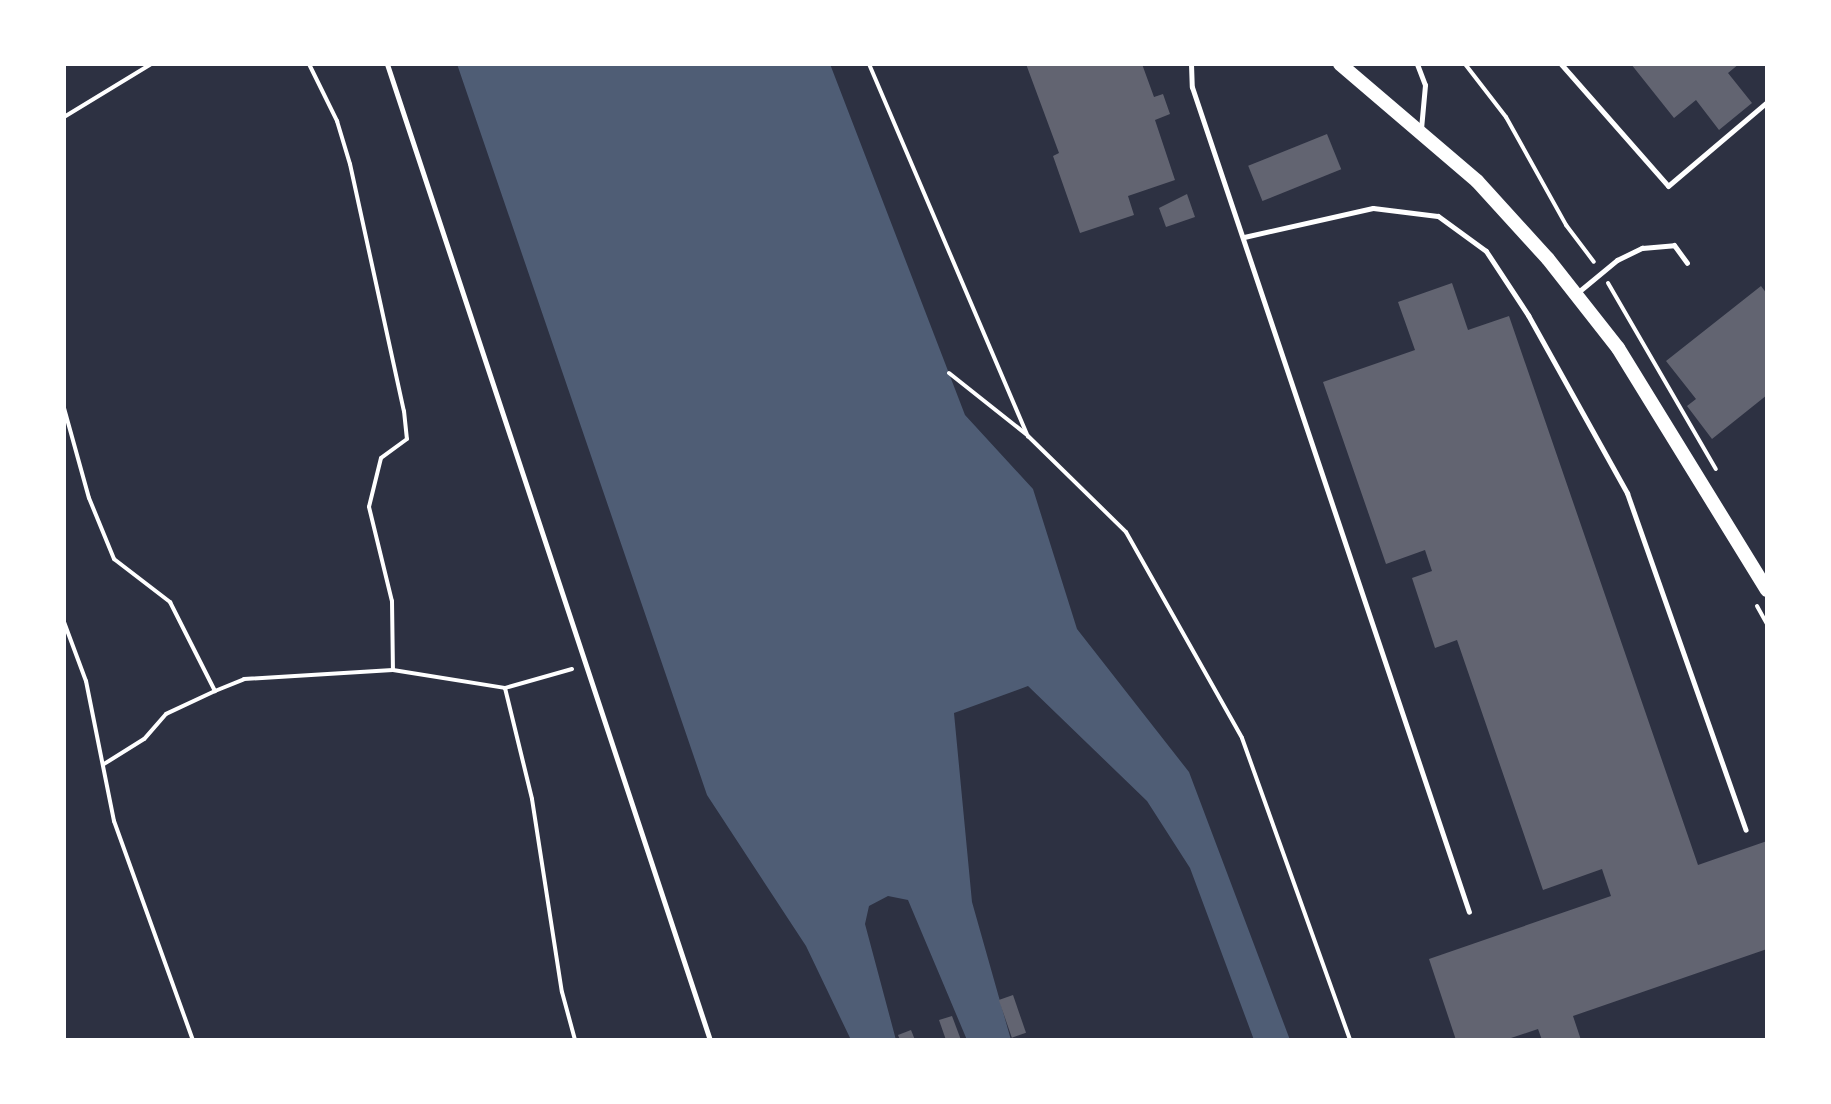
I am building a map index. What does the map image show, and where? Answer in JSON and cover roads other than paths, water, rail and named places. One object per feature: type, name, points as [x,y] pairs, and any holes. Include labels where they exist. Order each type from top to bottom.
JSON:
[{"type":"main road","points":[[1340,64],[1421,130],[1477,181],[1576,294],[1683,448],[1767,590]]},
{"type":"lane","points":[[387,64],[710,1040]]},
{"type":"lane","points":[[1191,64],[1192,87],[1469,912]]},
{"type":"lane","points":[[1417,64],[1425,85],[1421,130]]},
{"type":"lane","points":[[1561,64],[1668,186],[1767,102]]},
{"type":"lane","points":[[1244,237],[1373,208],[1438,216],[1486,251],[1528,315],[1627,493],[1746,830]]},
{"type":"lane","points":[[1576,294],[1642,248],[1674,245],[1687,263]]},
{"type":"water","points":[[457,64],[830,64],[965,415],[1033,489],[1077,629],[1189,772],[1290,1040],[1254,1040],[1190,868],[1147,801],[1028,686],[954,713],[972,902],[1011,1040],[967,1040],[908,900],[888,896],[869,906],[865,924],[896,1040],[851,1040],[806,946],[707,795]]}]
